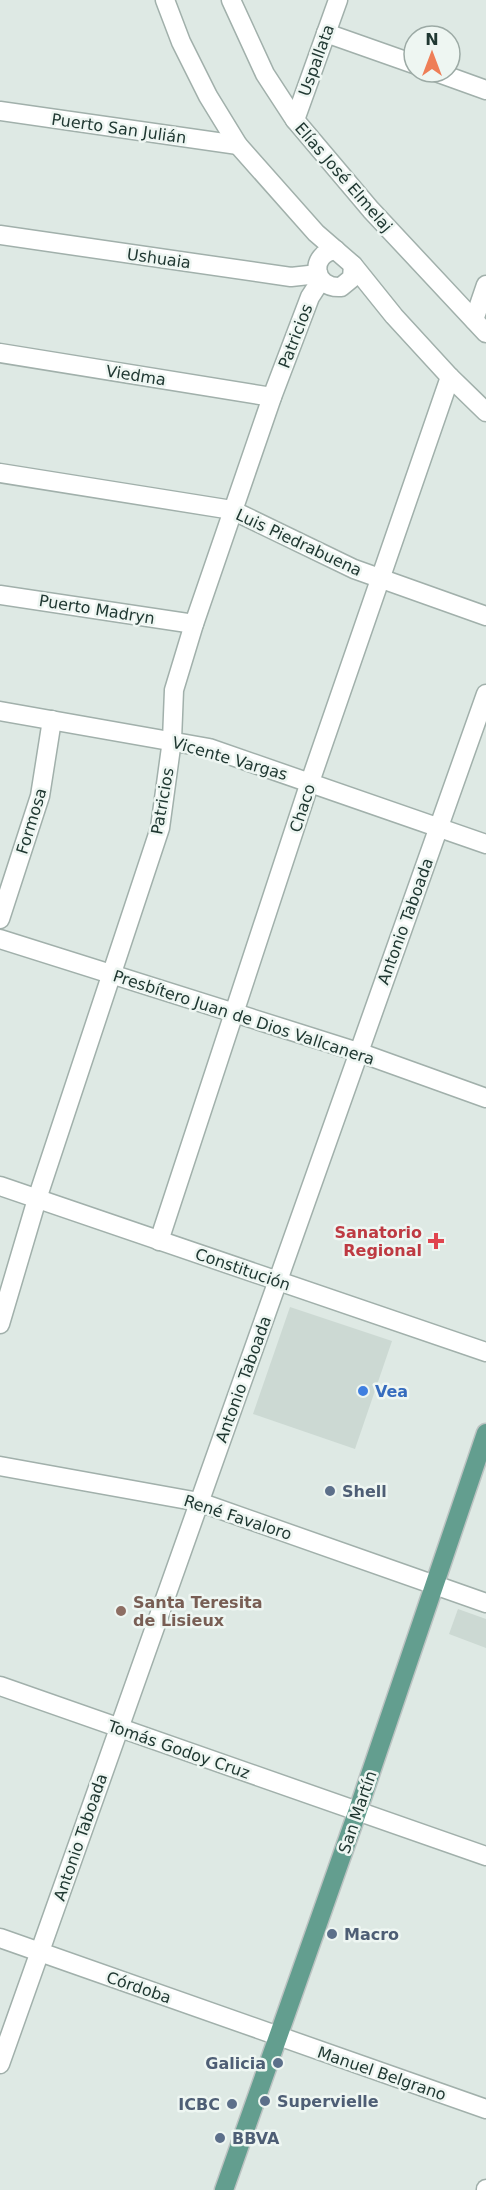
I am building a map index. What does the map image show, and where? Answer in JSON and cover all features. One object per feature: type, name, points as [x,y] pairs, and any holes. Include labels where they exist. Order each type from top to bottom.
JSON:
[{"type":"main road","name":"San Martín","points":[[224,2190],[358,1810],[486,1433]]},
{"type":"street","points":[[165,0],[181,42],[208,96],[238,145],[316,233],[353,265],[394,316],[486,412]]},
{"type":"street","name":"Elías José Elmelaj","points":[[231,0],[265,74],[295,120],[371,210],[480,326]]},
{"type":"street","name":"Uspallata","points":[[295,120],[338,0]]},
{"type":"street","points":[[326,33],[402,60]]},
{"type":"street","points":[[462,81],[486,90]]},
{"type":"street","name":"Puerto San Julián","points":[[0,111],[238,145]]},
{"type":"street","points":[[316,233],[319,271],[327,285],[341,287],[365,297],[394,316]]},
{"type":"street","name":"Ushuaia","points":[[0,235],[291,277],[319,271]]},
{"type":"street","points":[[319,271],[324,254],[336,250]]},
{"type":"street","points":[[341,287],[352,278],[353,265]]},
{"type":"street","name":"Patricios","points":[[0,1324],[37,1199],[160,828],[172,740],[174,690],[232,510],[319,271]]},
{"type":"street","points":[[480,326],[486,285]]},
{"type":"street","name":"Viedma","points":[[0,353],[272,397]]},
{"type":"street","name":"Chaco","points":[[159,1241],[236,1014],[310,782],[450,377]]},
{"type":"street","name":"Luis Piedrabuena","points":[[0,473],[232,510],[354,569],[486,616]]},
{"type":"street","name":"Puerto Madryn","points":[[0,595],[194,624]]},
{"type":"street","name":"Antonio Taboada","points":[[0,2064],[486,694]]},
{"type":"street","name":"Vicente Vargas","points":[[0,711],[209,748],[486,844]]},
{"type":"street","name":"Formosa","points":[[0,919],[40,795],[52,720]]},
{"type":"street","name":"Presbítero Juan de Dios Vallcanera","points":[[0,939],[358,1053],[486,1098]]},
{"type":"street","name":"Constitución","points":[[0,1186],[486,1352]]},
{"type":"street","name":"René Favaloro","points":[[0,1466],[199,1502],[486,1603]]},
{"type":"street","name":"Tomás Godoy Cruz","points":[[0,1686],[486,1856]]},
{"type":"street","name":"Córdoba","points":[[0,1938],[278,2036]]},
{"type":"street","name":"Manuel Belgrano","points":[[278,2036],[486,2109]]},
{"type":"shaded area","points":[[290,1307],[392,1341],[355,1449],[253,1414]]},
{"type":"shaded area","points":[[458,1609],[486,1619],[486,1648],[449,1634]]},
{"type":"place","name":"Sanatorio Regional","points":[[436,1241]]},
{"type":"place","name":"Vea","points":[[363,1391]]},
{"type":"place","name":"Shell","points":[[330,1491]]},
{"type":"place","name":"Santa Teresita de Lisieux","points":[[121,1611]]},
{"type":"place","name":"Macro","points":[[332,1934]]},
{"type":"place","name":"Galicia","points":[[278,2063]]},
{"type":"place","name":"Supervielle","points":[[265,2101]]},
{"type":"place","name":"ICBC","points":[[232,2104]]},
{"type":"place","name":"BBVA","points":[[220,2138]]}]
